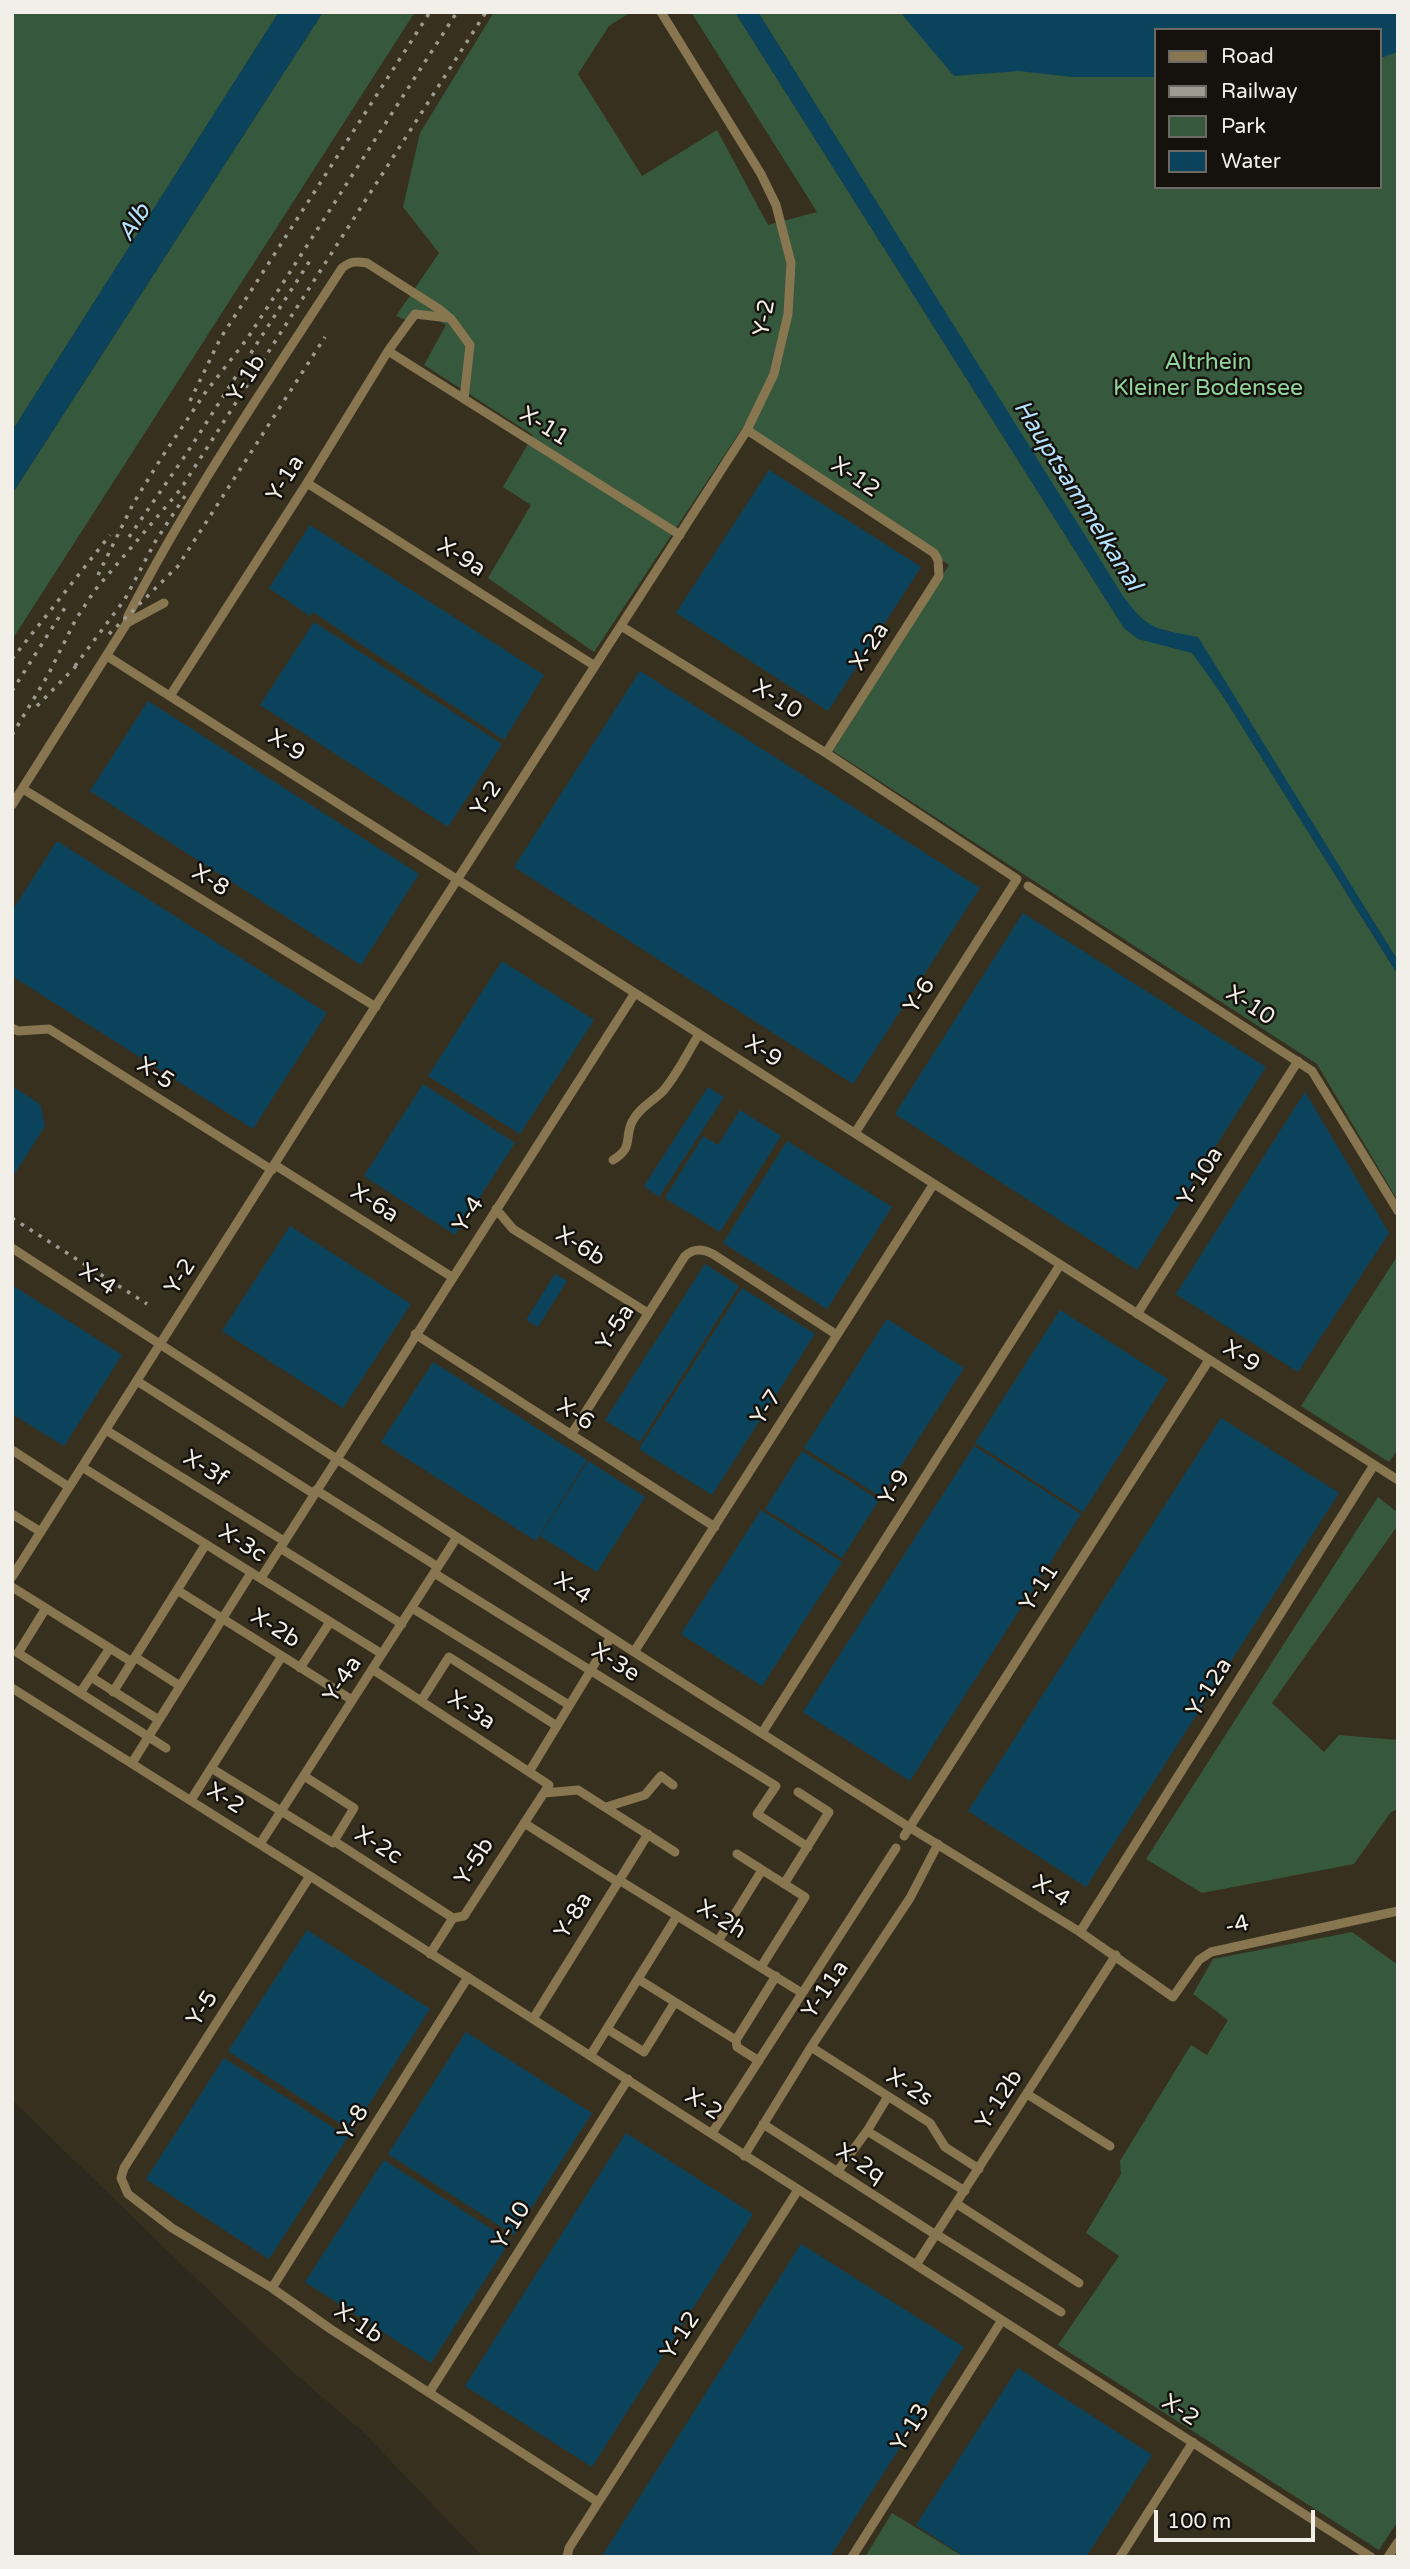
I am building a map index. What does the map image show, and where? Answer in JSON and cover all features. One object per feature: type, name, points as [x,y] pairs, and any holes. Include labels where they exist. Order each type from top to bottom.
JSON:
[{"type":"street","name":"Y-2","points":[[12,1577],[680,535],[747,429],[774,374],[788,314],[791,263],[776,205],[761,174],[661,12]]},
{"type":"street","name":"Y-1b","points":[[12,805],[127,623],[149,574],[176,527],[342,268],[349,262],[368,263],[451,319]]},
{"type":"street","name":"Y-1a","points":[[170,695],[307,483],[388,351],[415,314],[451,319]]},
{"type":"street","points":[[451,319],[470,345],[464,399]]},
{"type":"street","name":"X-11","points":[[388,351],[680,535]]},
{"type":"street","name":"X-12","points":[[747,429],[934,553],[939,561]]},
{"type":"street","name":"X-9a","points":[[307,483],[595,666]]},
{"type":"street","name":"X-2a","points":[[826,753],[939,576],[939,561]]},
{"type":"street","points":[[127,623],[164,603]]},
{"type":"street","name":"X-10","points":[[621,626],[826,753],[1017,879]]},
{"type":"street","name":"X-9","points":[[107,656],[1398,1480]]},
{"type":"street","name":"X-8","points":[[23,789],[376,1007]]},
{"type":"street","name":"Y-6","points":[[855,1133],[1017,879]]},
{"type":"street","name":"X-10","points":[[1028,886],[1312,1071],[1398,1211]]},
{"type":"street","name":"Y-4","points":[[336,1459],[635,993]]},
{"type":"street","name":"X-5","points":[[12,1028],[18,1031],[49,1029],[273,1168]]},
{"type":"street","points":[[613,1160],[621,1155],[629,1142],[631,1124],[646,1103],[663,1090],[699,1034]]},
{"type":"street","name":"Y-10a","points":[[1137,1314],[1298,1060]]},
{"type":"street","name":"X-6a","points":[[273,1168],[452,1277]]},
{"type":"street","name":"Y-7","points":[[634,1652],[933,1185]]},
{"type":"street","name":"X-6b","points":[[496,1209],[513,1229],[648,1313]]},
{"type":"street","name":"X-4","points":[[12,1248],[634,1652],[1116,1955]]},
{"type":"street","name":"Y-5a","points":[[571,1435],[685,1256],[694,1250],[713,1254],[837,1335]]},
{"type":"street","name":"Y-9","points":[[762,1733],[1060,1265]]},
{"type":"street","name":"X-6","points":[[415,1334],[715,1527]]},
{"type":"street","name":"Y-11","points":[[904,1836],[1209,1360]]},
{"type":"street","name":"X-3e","points":[[137,1381],[315,1492],[590,1671],[776,1786],[757,1814],[808,1847]]},
{"type":"street","name":"X-3f","points":[[106,1430],[401,1624]]},
{"type":"street","points":[[12,1450],[69,1487]]},
{"type":"street","points":[[261,1578],[336,1459]]},
{"type":"street","name":"Y-12a","points":[[1080,1932],[1374,1465]]},
{"type":"street","name":"X-3c","points":[[82,1467],[382,1654]]},
{"type":"street","points":[[12,1514],[41,1532]]},
{"type":"street","name":"Y-4a","points":[[260,1844],[457,1537]]},
{"type":"street","points":[[113,1692],[206,1544]]},
{"type":"street","points":[[132,1763],[251,1573]]},
{"type":"street","points":[[12,1587],[110,1648],[180,1686]]},
{"type":"street","name":"X-2b","points":[[177,1590],[352,1700]]},
{"type":"street","points":[[46,1608],[18,1653],[166,1748]]},
{"type":"street","points":[[412,1608],[569,1705]]},
{"type":"street","points":[[300,1668],[330,1622]]},
{"type":"street","points":[[529,1772],[611,1637]]},
{"type":"street","points":[[80,1693],[110,1648]]},
{"type":"street","points":[[191,1800],[282,1656]]},
{"type":"street","points":[[421,1701],[449,1657],[557,1726]]},
{"type":"street","name":"X-3a","points":[[372,1669],[529,1772],[547,1789]]},
{"type":"street","points":[[91,1677],[159,1720]]},
{"type":"street","name":"X-2","points":[[12,1688],[712,2133],[1371,2557]]},
{"type":"street","points":[[211,1768],[281,1811]]},
{"type":"street","points":[[304,1776],[354,1808],[334,1841]]},
{"type":"street","points":[[606,1807],[645,1795],[660,1776],[673,1785]]},
{"type":"street","points":[[547,1789],[578,1790],[675,1852]]},
{"type":"street","name":"Y-5b","points":[[430,1954],[453,1918],[464,1916],[547,1789]]},
{"type":"street","points":[[784,1884],[830,1812],[797,1792]]},
{"type":"street","name":"X-2c","points":[[281,1811],[332,1843],[334,1841],[453,1918]]},
{"type":"street","name":"X-2h","points":[[524,1823],[802,1993]]},
{"type":"street","name":"Y-8a","points":[[533,2019],[648,1834]]},
{"type":"street","name":"Y-11a","points":[[744,2156],[810,2047],[910,1898],[938,1844]]},
{"type":"street","points":[[712,2133],[896,1848]]},
{"type":"street","points":[[737,1854],[805,1896],[761,1967]]},
{"type":"street","points":[[718,1941],[762,1870]]},
{"type":"street","name":"Y-5","points":[[127,2162],[310,1876]]},
{"type":"street","name":"-4","points":[[1116,1955],[1173,1997],[1199,1960],[1211,1952],[1398,1911]]},
{"type":"street","points":[[590,2056],[677,1916]]},
{"type":"street","name":"Y-12b","points":[[916,2265],[1116,1955]]},
{"type":"street","points":[[759,2061],[737,2047],[736,2040],[776,1976]]},
{"type":"street","name":"Y-8","points":[[272,2288],[468,1977]]},
{"type":"street","points":[[638,1979],[736,2040]]},
{"type":"street","points":[[607,2029],[644,2052],[675,2002]]},
{"type":"street","name":"X-2s","points":[[810,2047],[930,2123],[945,2147],[979,2169]]},
{"type":"street","name":"Y-10","points":[[429,2393],[628,2080]]},
{"type":"street","points":[[1027,2094],[1110,2147]]},
{"type":"street","points":[[837,2172],[887,2098]]},
{"type":"street","name":"X-2q","points":[[763,2124],[1061,2312]]},
{"type":"street","points":[[867,2131],[965,2191]]},
{"type":"street","name":"X-1b","points":[[127,2162],[121,2178],[128,2194],[172,2228],[272,2288],[598,2502]]},
{"type":"street","name":"Y-12","points":[[567,2557],[569,2548],[798,2190]]},
{"type":"street","points":[[957,2204],[1079,2283]]},
{"type":"street","name":"Y-13","points":[[852,2557],[1002,2320]]},
{"type":"street","points":[[1120,2557],[1193,2442]]},
{"type":"street","points":[[1388,2557],[1398,2542]]},
{"type":"shaded area","points":[[415,12],[691,12],[1398,1132],[1398,2557],[483,2557],[363,2432],[294,2373],[12,2100],[12,640]]},
{"type":"green space","points":[[12,12],[279,12],[12,431]]},
{"type":"green space","points":[[323,12],[415,12],[12,640],[12,494]]},
{"type":"green space","points":[[494,12],[631,12],[609,26],[578,74],[642,176],[717,130],[768,225],[817,212],[691,12],[735,12],[1124,628],[1139,639],[1192,652],[1223,696],[1398,975],[1398,1201],[1317,1064],[833,751],[949,565],[743,427],[594,652],[488,578],[531,505],[503,487],[533,435],[424,365],[446,325],[419,310],[406,320],[396,316],[439,253],[403,207],[420,133]]},
{"type":"green space","name":"Altrhein Kleiner Bodensee","points":[[758,12],[1398,12],[1398,961],[1197,639],[1156,628],[1132,614]]},
{"type":"green space","points":[[1398,1255],[1398,1449],[1389,1462],[1301,1406]]},
{"type":"green space","points":[[1378,1497],[1398,1513],[1398,1525],[1272,1703],[1324,1752],[1339,1735],[1398,1740],[1398,1809],[1391,1812],[1354,1864],[1202,1893],[1146,1859]]},
{"type":"green space","points":[[1352,1932],[1398,1965],[1398,2521],[1379,2550],[1058,2345],[1119,2256],[1086,2233],[1121,2174],[1120,2161],[1191,2045],[1207,2055],[1228,2020],[1193,1994],[1213,1959]]},
{"type":"green space","points":[[892,2513],[964,2557],[865,2557]]},
{"type":"water","points":[[279,12],[323,12],[12,494],[12,431]]},
{"type":"water","points":[[735,12],[758,12],[1123,596],[1140,616],[1154,627],[1198,637],[1398,961],[1398,975],[1223,696],[1192,653],[1138,639],[1124,628]]},
{"type":"water","points":[[900,12],[1398,12],[1398,52],[1382,57],[1382,28],[1154,28],[1154,77],[1072,77],[1019,71],[954,76]]},
{"type":"water","points":[[769,470],[921,567],[828,711],[676,613]]},
{"type":"water","points":[[310,525],[544,675],[504,740],[313,612],[310,616],[269,588]]},
{"type":"water","points":[[314,622],[502,744],[448,827],[260,705]]},
{"type":"water","points":[[640,671],[980,888],[853,1084],[514,867]]},
{"type":"water","points":[[148,701],[419,874],[361,965],[90,791]]},
{"type":"water","points":[[57,841],[327,1013],[253,1129],[12,976],[12,911]]},
{"type":"water","points":[[1023,913],[1266,1067],[1137,1270],[895,1114]]},
{"type":"water","points":[[502,961],[594,1020],[520,1134],[428,1076]]},
{"type":"water","points":[[423,1084],[515,1143],[455,1235],[364,1176]]},
{"type":"water","points":[[12,1086],[40,1104],[45,1126],[12,1178]]},
{"type":"water","points":[[708,1087],[724,1097],[659,1197],[644,1186]]},
{"type":"water","points":[[1305,1092],[1389,1233],[1298,1372],[1176,1294]]},
{"type":"water","points":[[740,1110],[781,1136],[720,1232],[665,1198],[703,1136],[718,1145]]},
{"type":"water","points":[[787,1141],[892,1207],[827,1309],[723,1243]]},
{"type":"water","points":[[290,1226],[411,1304],[343,1408],[222,1331]]},
{"type":"water","points":[[705,1264],[739,1286],[640,1442],[605,1420]]},
{"type":"water","points":[[555,1274],[567,1281],[538,1327],[526,1320]]},
{"type":"water","points":[[12,1285],[122,1355],[64,1446],[12,1414]]},
{"type":"water","points":[[742,1288],[815,1334],[712,1495],[639,1449]]},
{"type":"water","points":[[1060,1310],[1168,1379],[1083,1512],[975,1443]]},
{"type":"water","points":[[887,1319],[964,1368],[881,1497],[804,1448]]},
{"type":"water","points":[[433,1362],[587,1460],[536,1541],[381,1442]]},
{"type":"water","points":[[1221,1418],[1339,1493],[1086,1887],[968,1811]]},
{"type":"water","points":[[974,1446],[1081,1514],[910,1781],[803,1712]]},
{"type":"water","points":[[802,1451],[879,1500],[842,1558],[765,1509]]},
{"type":"water","points":[[588,1461],[645,1497],[597,1572],[540,1536]]},
{"type":"water","points":[[761,1510],[842,1562],[762,1686],[681,1634]]},
{"type":"water","points":[[307,1930],[430,2009],[352,2131],[228,2051]]},
{"type":"water","points":[[466,2032],[592,2113],[514,2235],[388,2154]]},
{"type":"water","points":[[224,2058],[348,2137],[269,2259],[146,2179]]},
{"type":"water","points":[[626,2133],[753,2214],[592,2467],[465,2386]]},
{"type":"water","points":[[384,2160],[510,2241],[431,2363],[305,2282]]},
{"type":"water","points":[[801,2244],[964,2347],[830,2557],[602,2556]]},
{"type":"water","points":[[1018,2368],[1152,2455],[1086,2557],[965,2557],[916,2525]]},
{"type":"railway","points":[[190,401],[220,339],[430,12]]},
{"type":"railway","points":[[98,575],[133,504],[160,460],[205,393],[247,339],[457,12]]},
{"type":"railway","points":[[12,735],[95,590],[180,490],[486,12]]},
{"type":"railway","points":[[129,537],[187,453],[311,259]]},
{"type":"railway","points":[[109,634],[178,566],[325,337]]},
{"type":"railway","points":[[75,666],[125,599],[155,542],[185,496]]},
{"type":"railway","points":[[12,659],[110,535]]},
{"type":"railway","points":[[12,691],[68,603]]},
{"type":"railway","points":[[37,706],[81,661]]},
{"type":"railway","points":[[12,1218],[147,1304]]},
{"type":"water label","name":"Alb","points":[[135,223]]},
{"type":"water label","name":"Hauptsammelkanal","points":[[1077,496]]}]
